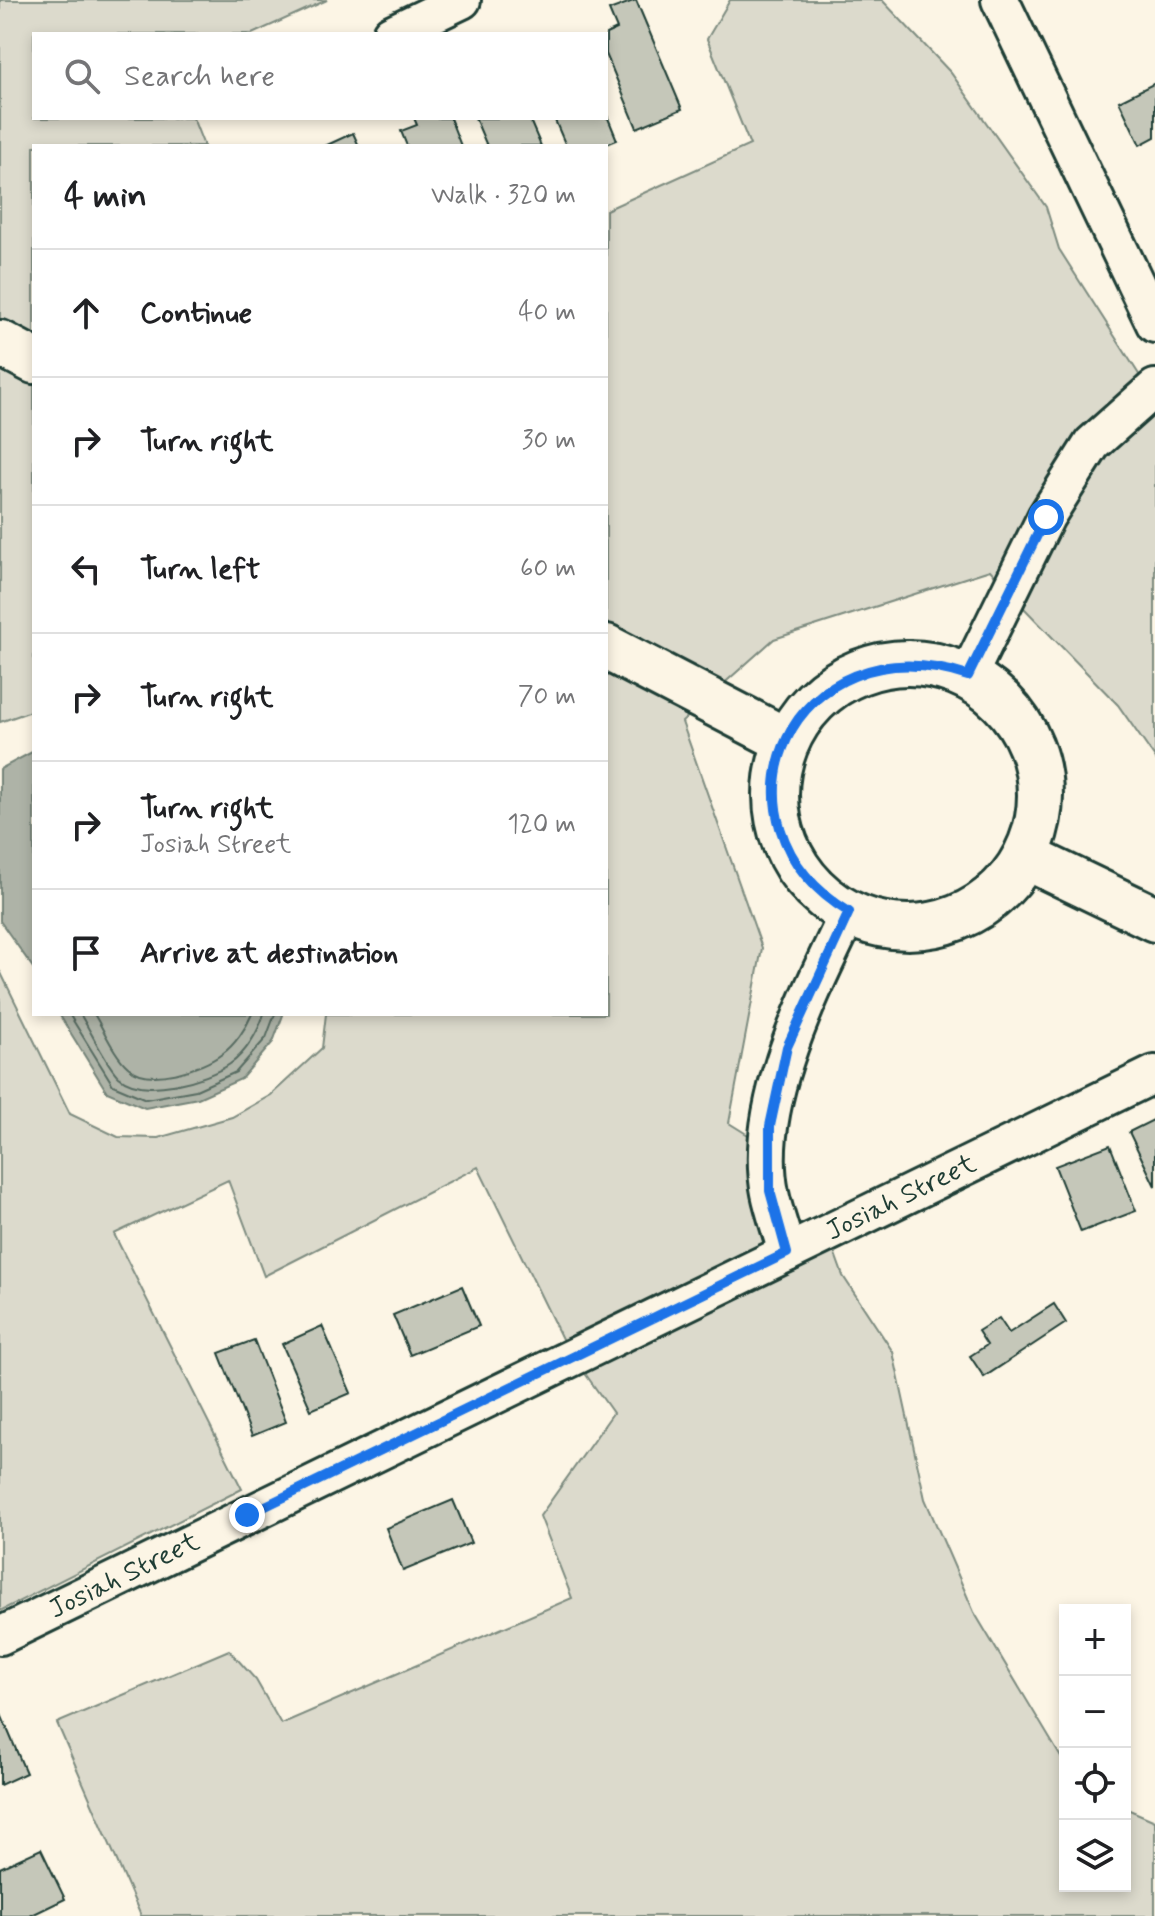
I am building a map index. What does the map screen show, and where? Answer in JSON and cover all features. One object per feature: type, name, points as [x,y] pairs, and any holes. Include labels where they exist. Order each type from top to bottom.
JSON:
[{"type":"street","points":[[395,32],[462,0]]},
{"type":"street","points":[[1000,0],[1155,324]]},
{"type":"street","points":[[0,343],[32,360]]},
{"type":"street","points":[[968,676],[1046,517],[1092,444],[1155,388]]},
{"type":"street","points":[[608,648],[785,740]]},
{"type":"street","points":[[888,664],[935,665],[968,676],[996,693],[1013,715],[1034,753],[1040,809],[1026,857],[1016,875],[993,901],[955,918],[900,926],[849,912],[823,896],[802,875],[783,837],[777,802],[777,770],[785,740],[818,696],[851,675],[888,664]]},
{"type":"street","points":[[1026,857],[1155,919]]},
{"type":"street","points":[[787,1253],[770,1191],[770,1126],[787,1047],[849,912]]},
{"type":"street","name":"Josiah Street","points":[[0,1636],[1155,1074]]},
{"type":"shaded area","points":[[0,0],[327,0],[256,32],[32,32],[32,120],[194,120],[203,144],[32,144],[32,340],[0,324]]},
{"type":"shaded area","points":[[730,0],[882,0],[951,73],[1046,207],[1059,249],[1140,376],[1093,419],[1056,468],[997,578],[990,570],[774,639],[720,687],[608,628],[608,209],[750,145],[707,39]]},
{"type":"shaded area","points":[[0,363],[32,379],[32,711],[0,722]]},
{"type":"shaded area","points":[[1155,411],[1155,758],[1118,705],[1022,606],[1077,500],[1112,452]]},
{"type":"shaded area","points":[[608,668],[693,712],[682,722],[762,948],[729,1123],[753,1138],[768,1242],[563,1341],[478,1167],[264,1276],[228,1180],[114,1234],[242,1489],[0,1611],[0,971],[70,1114],[118,1137],[158,1138],[232,1117],[271,1095],[322,1048],[326,1016],[608,1016]]},
{"type":"shaded area","points":[[834,1251],[843,1276],[893,1352],[925,1499],[974,1612],[1059,1754],[1059,1892],[1131,1892],[1131,1811],[1155,1821],[1155,1916],[141,1916],[57,1723],[229,1650],[256,1680],[281,1724],[572,1598],[540,1516],[613,1413],[584,1372]]},
{"type":"water","points":[[32,752],[32,966],[0,921],[0,769]]},
{"type":"water","points":[[60,1016],[283,1016],[273,1042],[241,1079],[198,1098],[145,1108],[107,1092]]},
{"type":"building","points":[[636,0],[682,109],[637,128],[608,59],[608,33],[617,29],[609,10]]},
{"type":"building","points":[[1155,83],[1155,137],[1140,145],[1119,101]]},
{"type":"building","points":[[608,118],[617,140],[607,144],[565,144],[555,120]]},
{"type":"building","points":[[415,120],[451,120],[460,144],[406,144],[401,131],[417,125]]},
{"type":"building","points":[[476,120],[530,120],[540,144],[486,144]]},
{"type":"building","points":[[353,133],[358,144],[329,144]]},
{"type":"building","points":[[1155,1119],[1155,1186],[1129,1132]]},
{"type":"building","points":[[1110,1145],[1136,1211],[1081,1232],[1055,1166]]},
{"type":"building","points":[[462,1286],[479,1326],[410,1355],[393,1315]]},
{"type":"building","points":[[1054,1304],[1066,1323],[984,1377],[970,1356],[987,1345],[978,1331],[999,1318],[1009,1333]]},
{"type":"building","points":[[322,1326],[351,1393],[311,1410],[282,1344]]},
{"type":"building","points":[[254,1340],[286,1422],[252,1436],[219,1353]]},
{"type":"building","points":[[453,1500],[471,1543],[403,1571],[386,1528]]},
{"type":"building","points":[[0,1712],[26,1773],[0,1785]]},
{"type":"building","points":[[41,1849],[65,1899],[30,1916],[0,1916],[0,1868]]},
{"type":"route","points":[[247,1515],[787,1253],[770,1191],[770,1126],[787,1047],[849,912],[823,896],[802,875],[783,837],[777,802],[777,770],[785,740],[794,724],[818,696],[851,675],[888,664],[935,665],[968,676],[1046,517]]}]
